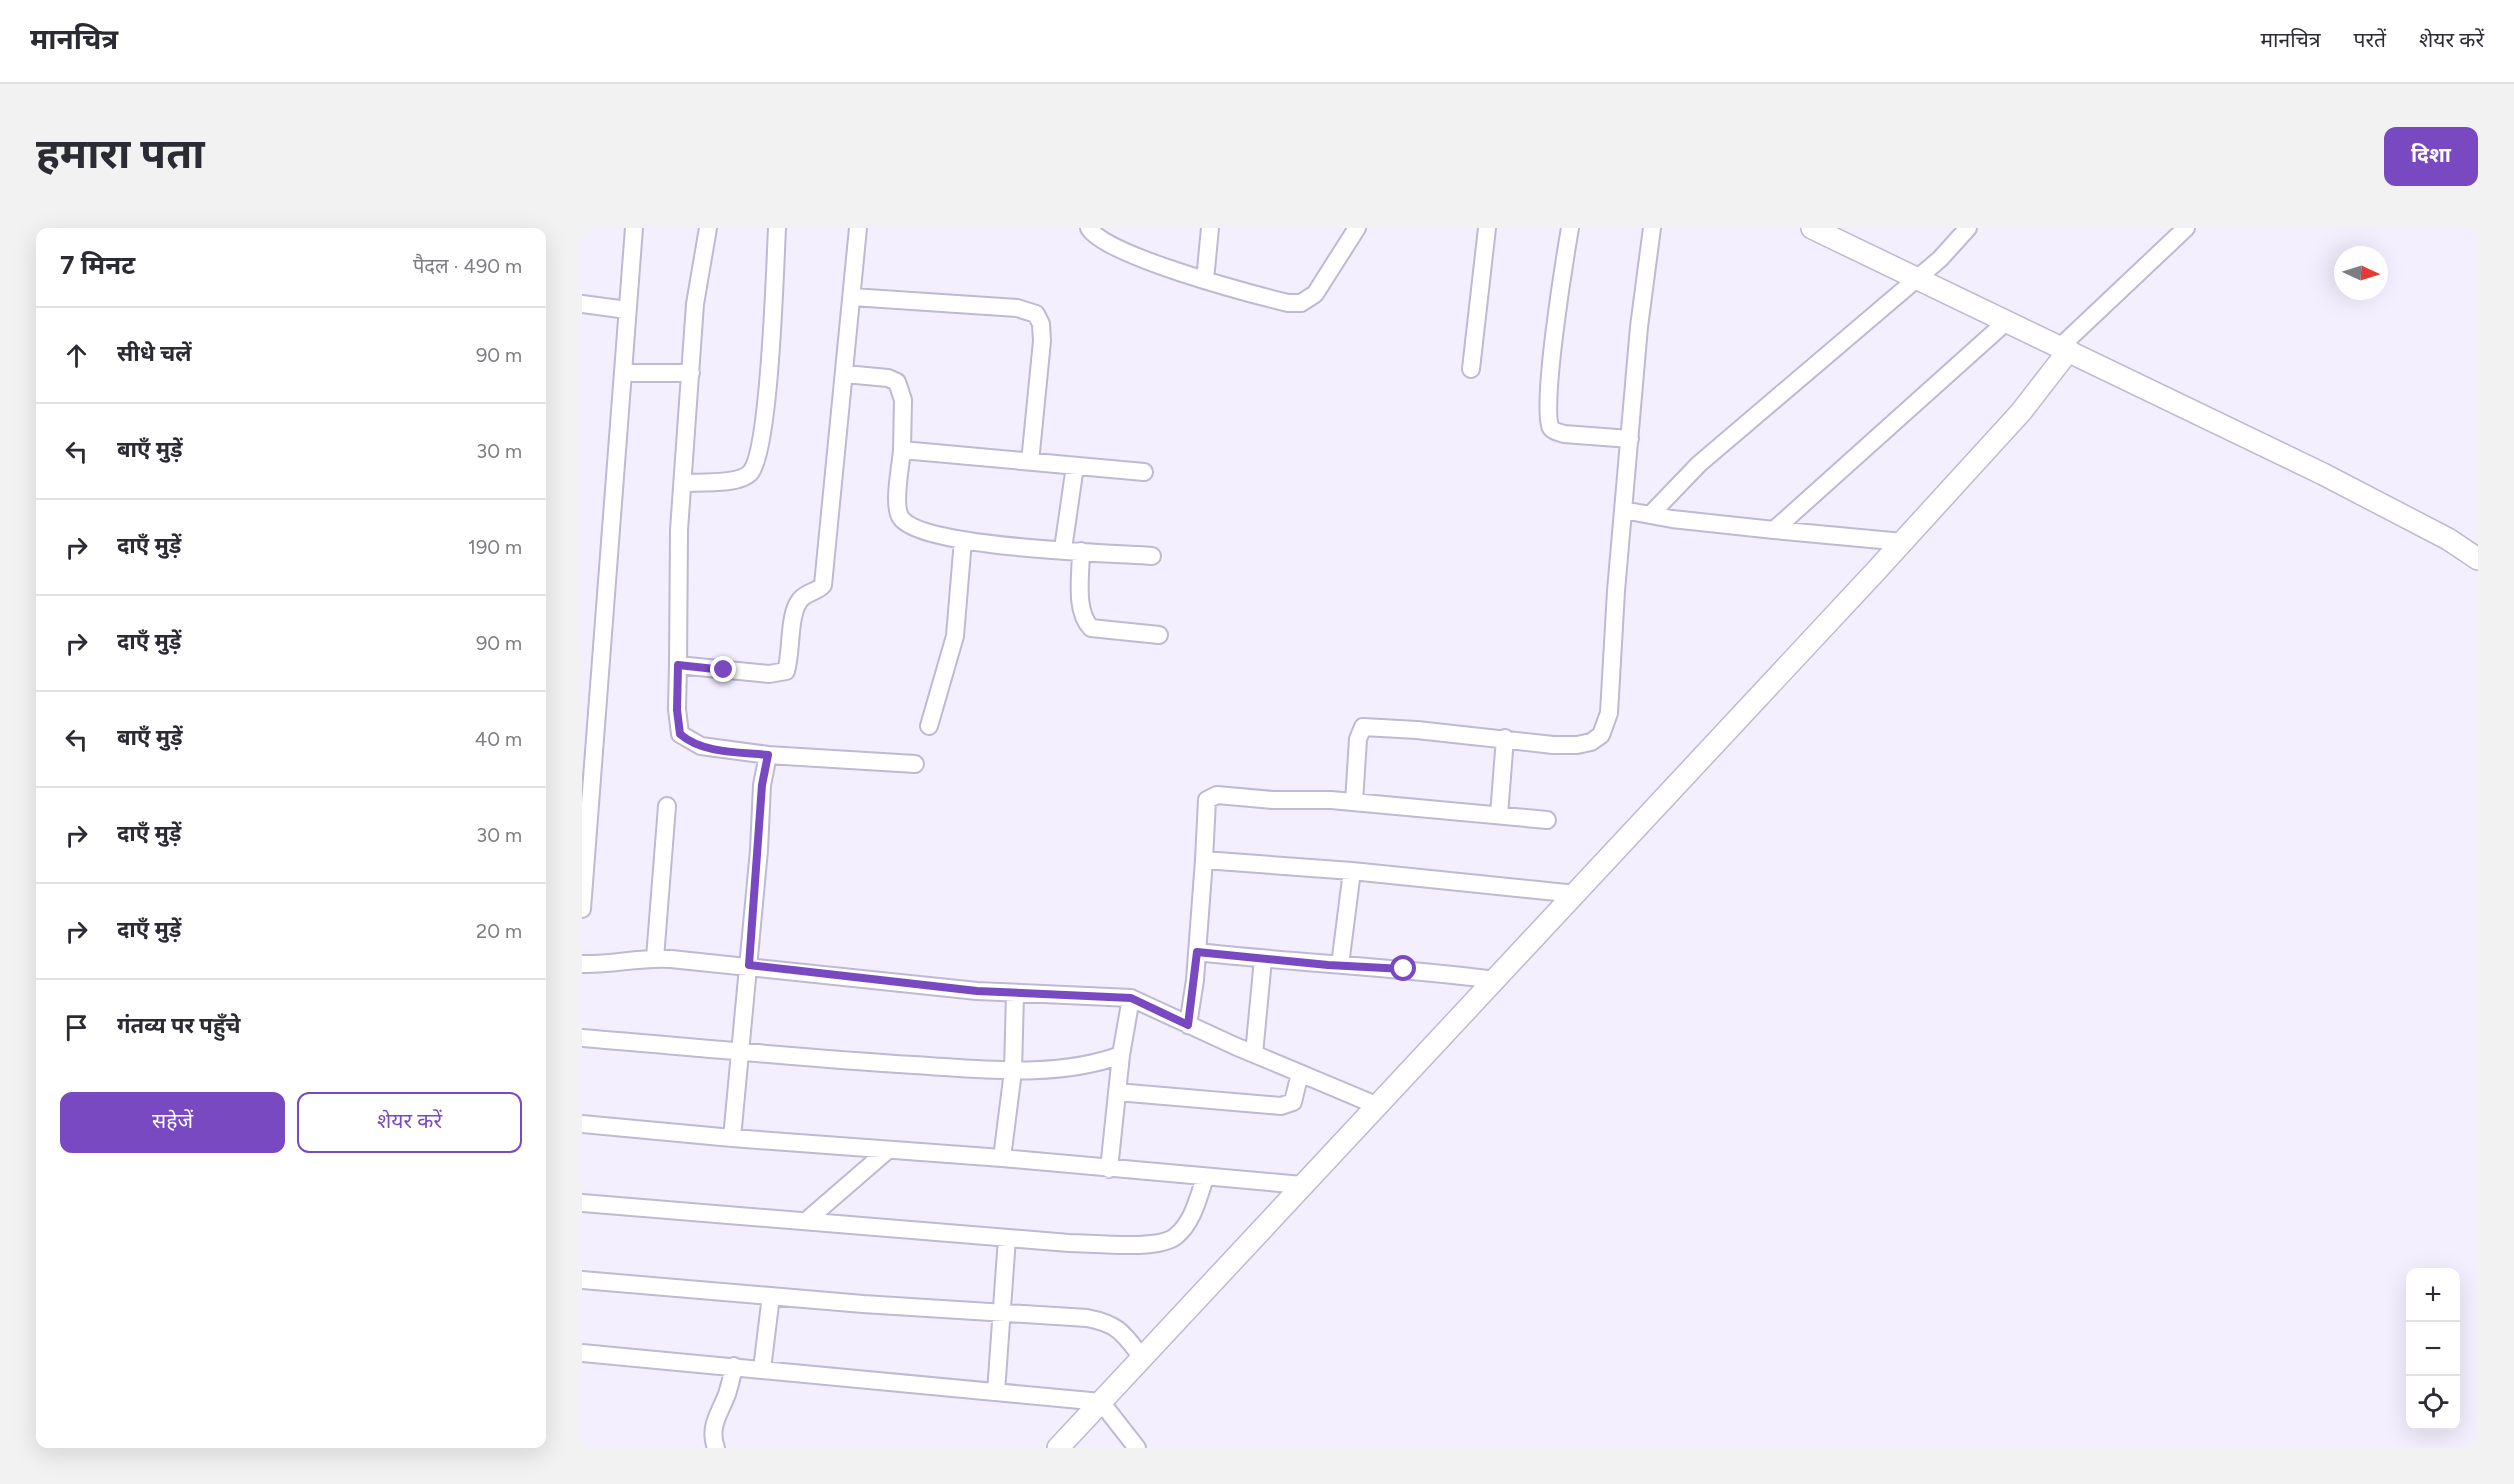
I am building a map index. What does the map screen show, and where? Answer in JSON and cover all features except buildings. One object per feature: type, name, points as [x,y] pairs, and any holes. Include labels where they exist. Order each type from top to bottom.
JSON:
[{"type":"street","points":[[582,909],[634,228]]},
{"type":"street","points":[[708,228],[695,304],[677,570],[677,710],[680,734],[701,746],[768,755],[915,764]]},
{"type":"street","points":[[683,483],[738,479],[749,474],[757,462],[766,405],[777,228]]},
{"type":"street","points":[[678,665],[769,674],[786,671],[795,609],[800,599],[818,591],[826,579],[858,228]]},
{"type":"street","points":[[1089,228],[1100,239],[1171,269],[1288,303],[1301,303],[1315,294],[1357,228]]},
{"type":"street","points":[[1471,369],[1487,228]]},
{"type":"street","points":[[1570,228],[1553,343],[1549,402],[1550,426],[1554,431],[1564,434],[1630,439]]},
{"type":"street","points":[[1354,802],[1358,739],[1363,728],[1577,745],[1591,742],[1601,735],[1609,713],[1639,327],[1653,228]]},
{"type":"street","points":[[1812,228],[2323,474],[2448,539],[2478,559]]},
{"type":"street","points":[[1650,515],[1699,464],[1917,279],[1968,228]]},
{"type":"street","points":[[1058,1448],[1903,542],[2186,228]]},
{"type":"street","points":[[1205,229],[1205,280]]},
{"type":"street","points":[[852,297],[1017,308],[1036,314],[1041,324],[1042,341],[1030,462]]},
{"type":"street","points":[[582,304],[627,310]]},
{"type":"street","points":[[1774,530],[2007,321]]},
{"type":"street","points":[[624,373],[691,373]]},
{"type":"street","points":[[845,374],[888,378],[897,382],[903,400],[902,450],[897,502],[899,516],[908,525],[930,534],[963,540],[1152,556]]},
{"type":"street","points":[[902,450],[1144,472]]},
{"type":"street","points":[[1063,549],[1075,466]]},
{"type":"street","points":[[1623,510],[1774,530],[1903,542]]},
{"type":"street","points":[[929,726],[955,636],[963,540]]},
{"type":"street","points":[[1081,551],[1081,611],[1084,621],[1091,628],[1160,634]]},
{"type":"street","points":[[1498,815],[1505,738]]},
{"type":"street","points":[[732,1138],[749,965],[762,785],[768,755]]},
{"type":"street","points":[[1188,1025],[1197,952],[1205,813],[1211,796],[1354,802],[1547,820]]},
{"type":"street","points":[[656,958],[667,806]]},
{"type":"street","points":[[1204,860],[1352,871],[1576,894]]},
{"type":"street","points":[[1340,965],[1352,871]]},
{"type":"street","points":[[1197,952],[1340,965],[1384,966],[1496,980]]},
{"type":"street","points":[[582,964],[604,965],[644,957],[749,965],[1015,994],[1131,998],[1254,1054],[1378,1106]]},
{"type":"street","points":[[1254,1054],[1263,959]]},
{"type":"street","points":[[1002,1158],[1013,1071],[1015,994]]},
{"type":"street","points":[[1109,1169],[1121,1055],[1131,998]]},
{"type":"street","points":[[582,1038],[855,1062],[1013,1071],[1077,1068],[1121,1055]]},
{"type":"street","points":[[1117,1092],[1281,1106],[1293,1102],[1300,1073]]},
{"type":"street","points":[[582,1124],[1302,1185]]},
{"type":"street","points":[[806,1221],[888,1150]]},
{"type":"street","points":[[582,1203],[1006,1238],[1133,1244],[1158,1243],[1175,1238],[1191,1218],[1204,1178]]},
{"type":"street","points":[[996,1392],[1006,1238]]},
{"type":"street","points":[[582,1280],[1087,1318],[1104,1321],[1122,1331],[1143,1359]]},
{"type":"street","points":[[762,1369],[771,1296]]},
{"type":"street","points":[[582,1353],[1101,1402],[1137,1448]]},
{"type":"street","points":[[716,1448],[713,1440],[715,1419],[728,1391],[734,1366]]},
{"type":"route","points":[[724,670],[678,665],[677,710],[680,734],[687,740],[701,746],[721,750],[768,755],[762,785],[749,965],[977,991],[1131,998],[1188,1025],[1197,952],[1328,965],[1384,966],[1404,969]]}]
